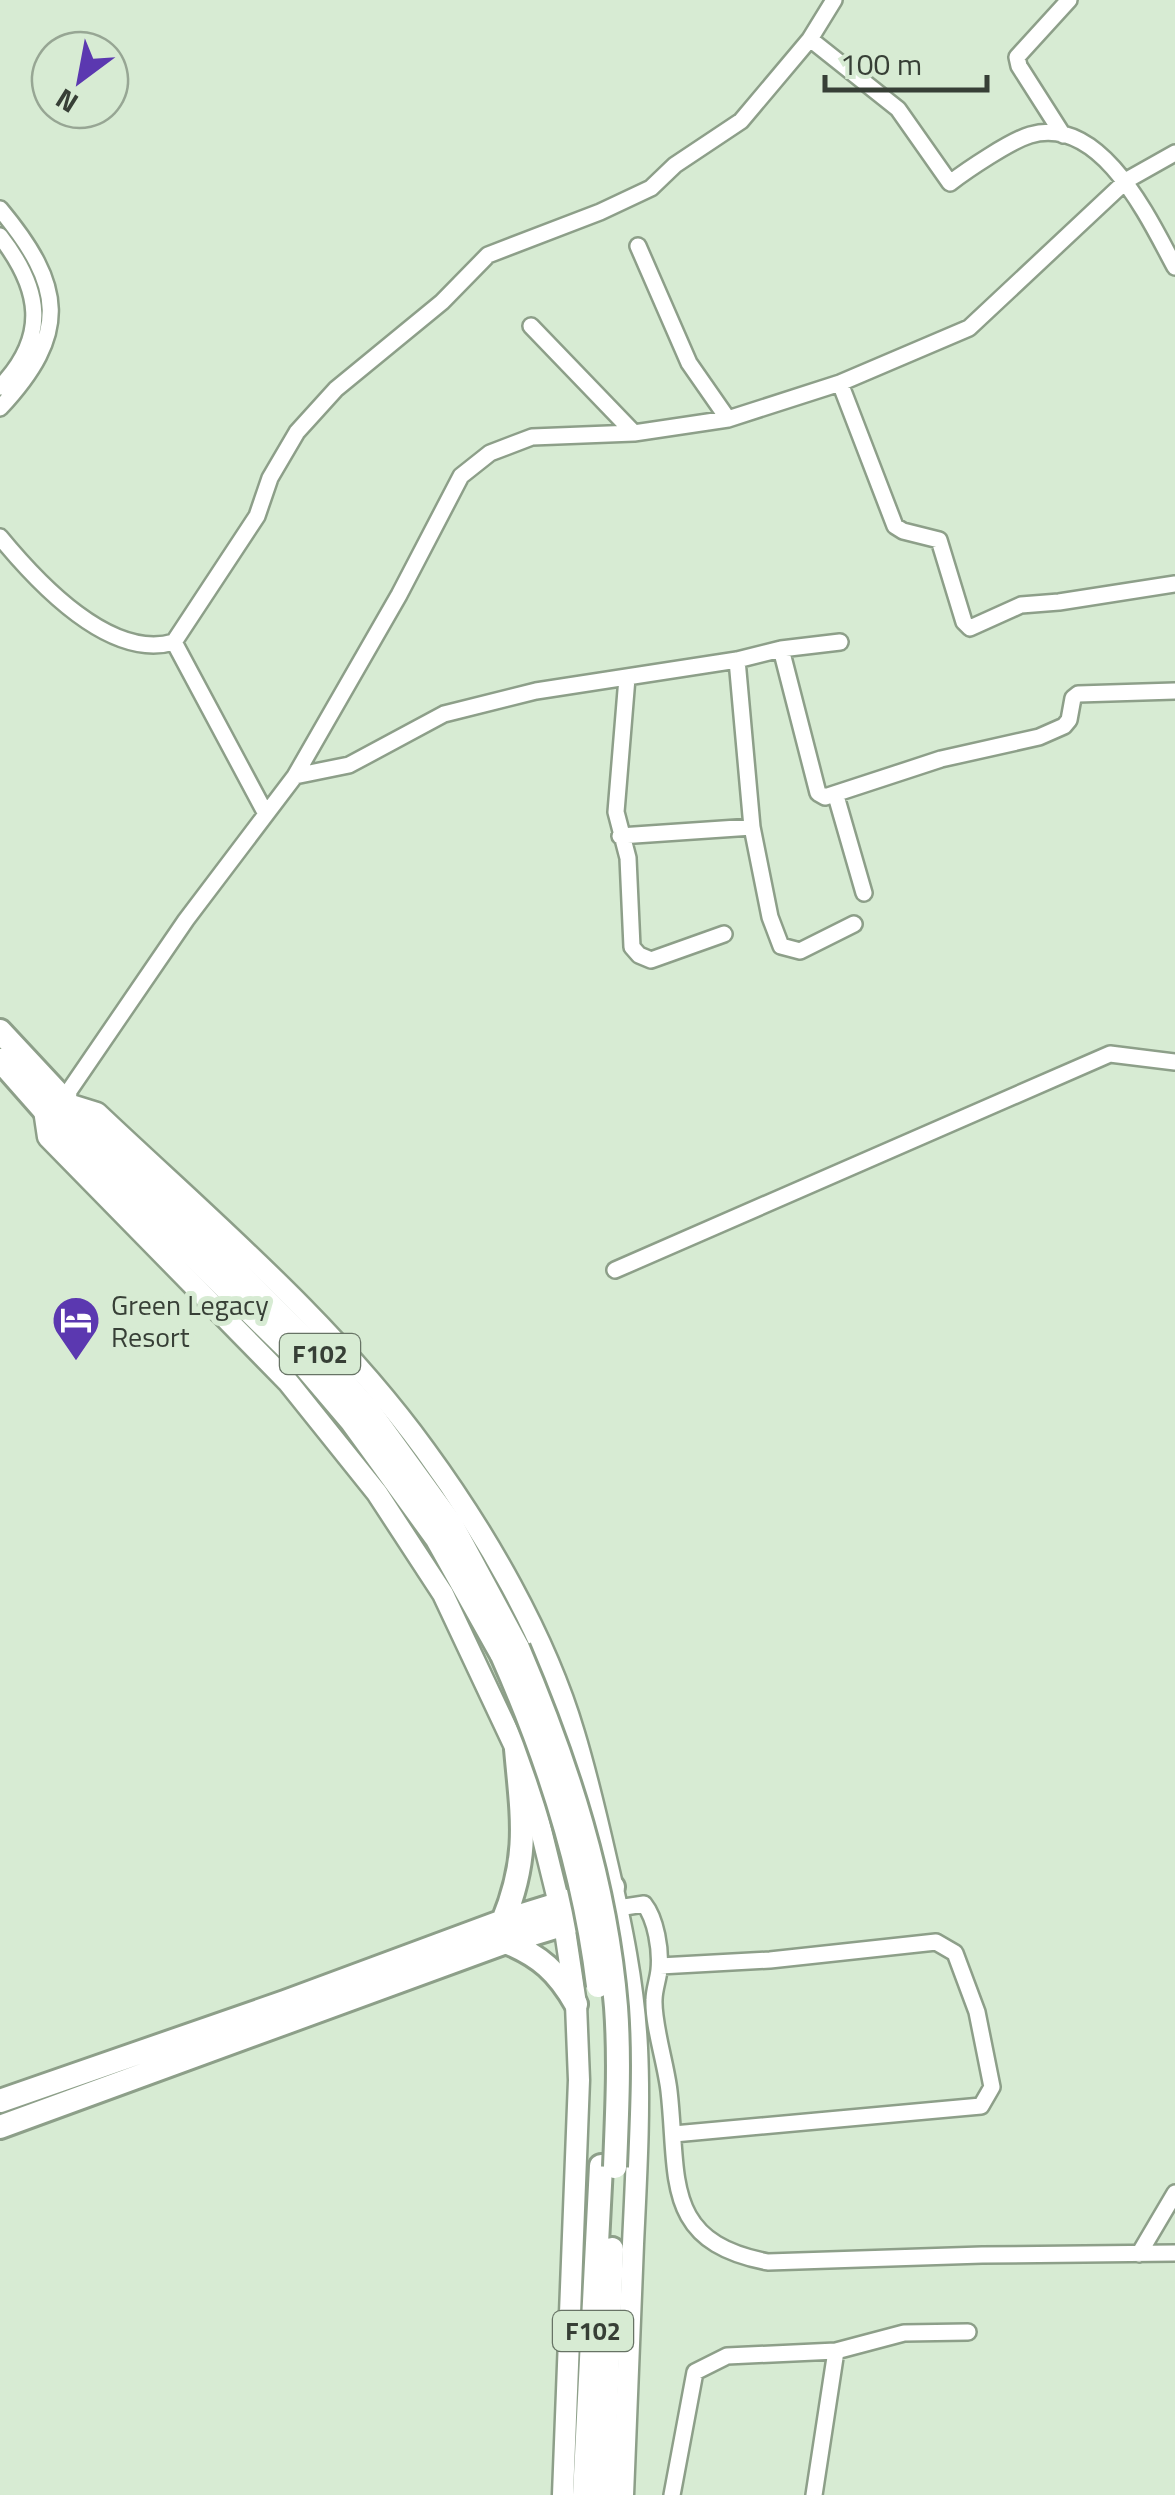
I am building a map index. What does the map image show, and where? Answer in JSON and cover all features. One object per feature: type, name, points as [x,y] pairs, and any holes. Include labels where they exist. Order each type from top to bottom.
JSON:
[{"type":"highway","name":"F102","points":[[0,1031],[68,1104],[316,1350],[370,1412],[452,1525],[486,1583],[572,1848],[601,2010],[608,2167],[603,2495]]},
{"type":"highway","name":"F102","points":[[0,1060],[44,1110],[314,1377],[352,1422],[437,1539],[510,1651]]},
{"type":"highway","points":[[505,1931],[522,1862],[516,1750]]},
{"type":"highway","points":[[0,2101],[284,2002],[616,1898]]},
{"type":"highway","points":[[505,1931],[548,1963],[576,2004]]},
{"type":"highway","points":[[0,2128],[505,1931]]},
{"type":"highway","name":"F102","points":[[584,2495],[608,2167]]},
{"type":"main road","points":[[68,1104],[97,1113],[277,1283],[340,1347],[424,1448],[478,1530],[538,1640],[574,1730],[616,1898],[637,2048],[636,2169],[622,2495]]},
{"type":"main road","points":[[44,1110],[48,1137],[288,1382],[377,1492],[443,1594],[516,1750],[537,1814],[561,1913],[576,2004],[579,2080],[564,2495]]},
{"type":"street","points":[[174,642],[257,516],[270,478],[297,432],[336,390],[442,302],[488,255],[651,188],[675,164],[741,121],[810,39],[834,0]]},
{"type":"street","points":[[1064,135],[1017,57],[1069,0]]},
{"type":"street","points":[[810,39],[898,109],[950,183],[1031,135],[1064,135],[1092,150],[1127,180],[1175,267]]},
{"type":"street","points":[[68,1104],[69,1091],[186,920],[295,776],[462,476],[490,454],[532,437],[634,433],[728,418],[840,383],[969,328],[1127,180],[1175,153]]},
{"type":"street","points":[[0,209],[18,231],[49,288],[51,323],[41,356],[28,379],[0,408]]},
{"type":"street","points":[[0,236],[18,260],[33,294],[34,331],[16,370],[0,388]]},
{"type":"street","points":[[638,246],[690,363],[728,418]]},
{"type":"street","points":[[531,326],[634,433]]},
{"type":"street","points":[[840,383],[895,526],[939,540],[964,622],[970,628],[1021,605],[1175,584]]},
{"type":"street","points":[[0,537],[80,616],[98,628],[126,642],[174,642]]},
{"type":"street","points":[[174,642],[266,814]]},
{"type":"street","points":[[295,776],[349,765],[444,714],[536,690],[840,642]]},
{"type":"street","points":[[780,649],[818,793],[825,797],[941,759],[1039,737],[1064,726],[1078,694],[1175,691]]},
{"type":"street","points":[[737,660],[752,827],[770,917],[781,946],[789,951],[800,950],[854,924]]},
{"type":"street","points":[[626,678],[616,812],[628,858],[632,946],[639,956],[651,960],[724,934]]},
{"type":"street","points":[[836,796],[864,893]]},
{"type":"street","points":[[620,836],[752,827]]},
{"type":"street","points":[[615,1270],[1110,1054],[1175,1062]]},
{"type":"street","points":[[616,1898],[644,1904],[652,1915],[660,1966],[654,2002],[674,2134],[674,2179],[684,2210],[699,2230],[737,2256],[768,2262],[1175,2253]]},
{"type":"street","points":[[660,1966],[770,1960],[936,1942],[955,1953],[977,2012],[992,2087],[981,2106],[674,2134]]},
{"type":"street","points":[[1140,2254],[1175,2193]]},
{"type":"street","points":[[672,2495],[695,2372],[727,2356],[836,2351],[904,2333],[968,2332]]},
{"type":"street","points":[[814,2495],[836,2351]]},
{"type":"place","name":"Green Legacy Resort","points":[[76,1362]]}]
